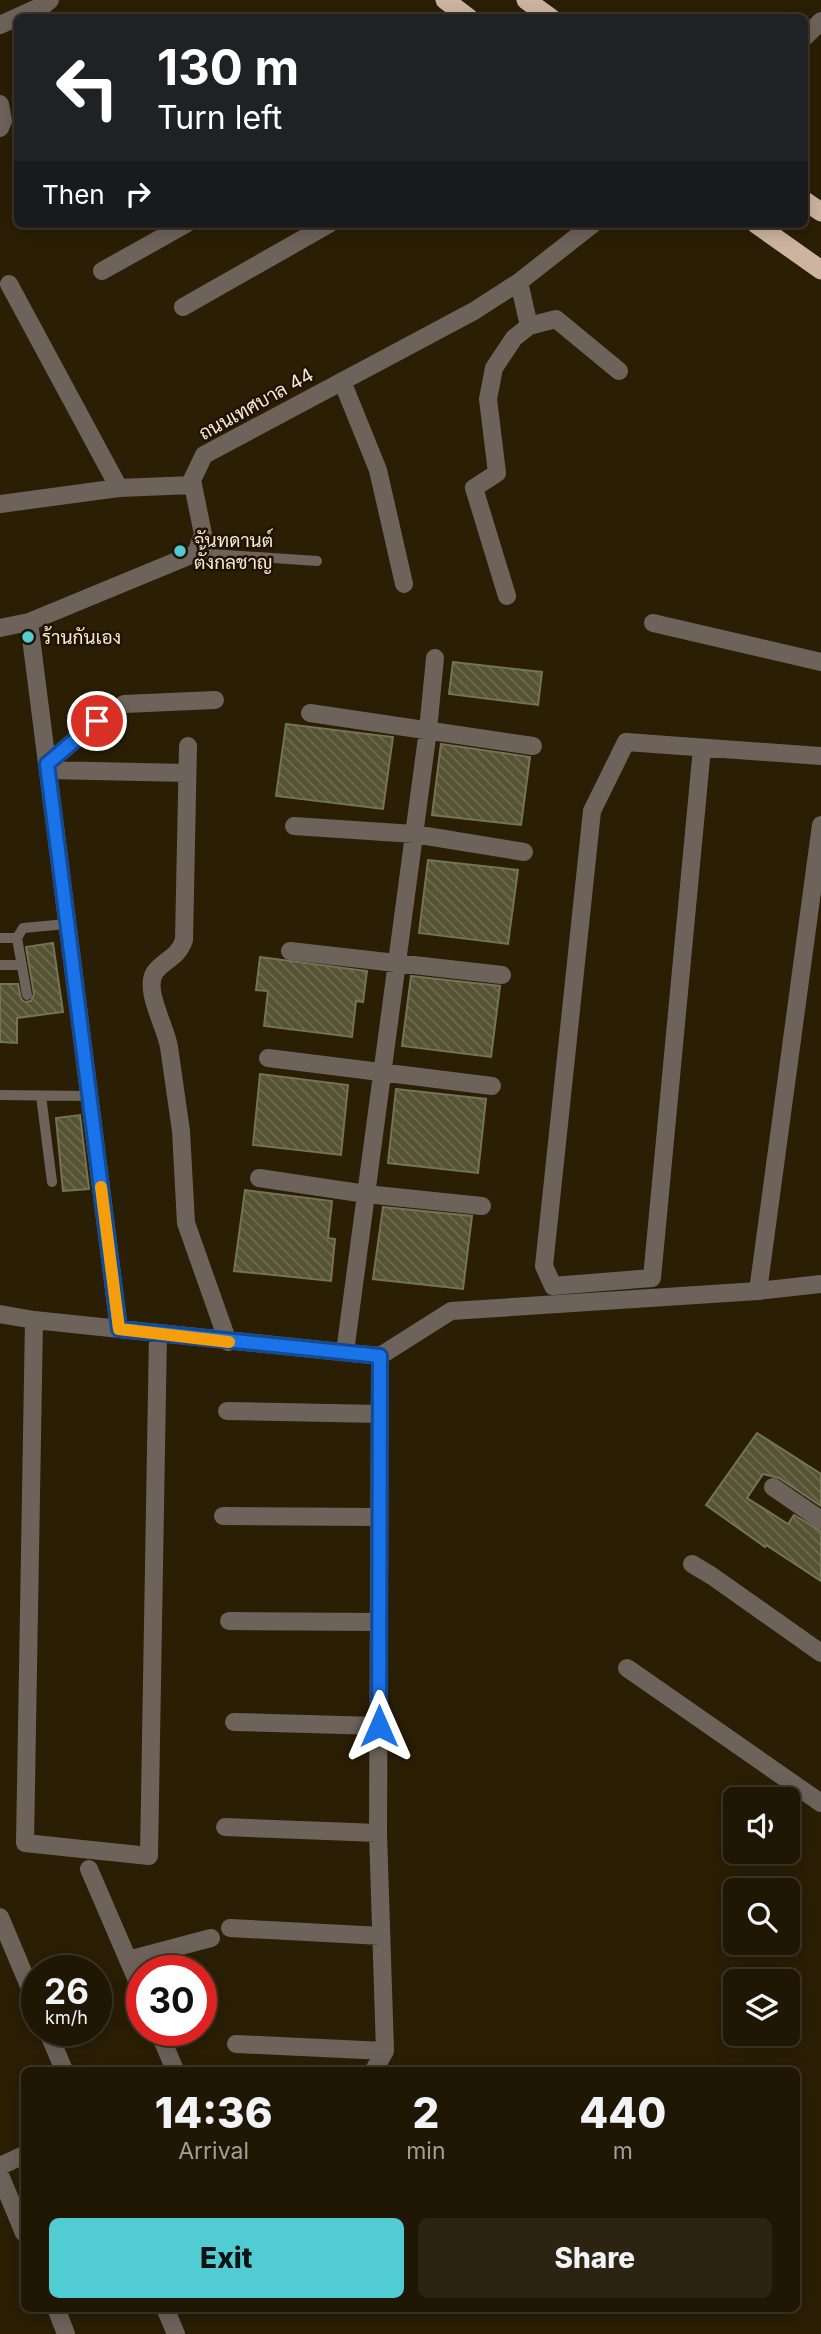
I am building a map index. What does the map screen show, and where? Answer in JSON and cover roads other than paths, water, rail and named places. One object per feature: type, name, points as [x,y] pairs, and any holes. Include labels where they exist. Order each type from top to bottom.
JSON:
[{"type":"highway","points":[[444,0],[464,14]]},
{"type":"highway","points":[[526,0],[545,14]]},
{"type":"highway","points":[[762,228],[821,270]]},
{"type":"street","points":[[24,14],[51,0]]},
{"type":"street","points":[[808,34],[821,21]]},
{"type":"street","points":[[0,104],[3,121],[0,128]]},
{"type":"street","points":[[102,271],[179,228]]},
{"type":"street","points":[[183,307],[322,228]]},
{"type":"street","name":"ถนนเทศบาล 44","points":[[193,485],[192,480],[204,456],[474,311],[519,282],[588,228]]},
{"type":"street","points":[[519,282],[529,326]]},
{"type":"street","points":[[9,284],[119,488]]},
{"type":"street","points":[[507,596],[474,488],[497,473],[488,399],[494,368],[514,338],[529,326],[556,320],[619,370]]},
{"type":"street","points":[[342,381],[378,470],[404,583]]},
{"type":"street","points":[[0,504],[119,488],[193,485],[203,534],[197,553],[29,622],[0,628]]},
{"type":"street","points":[[29,622],[119,1329]]},
{"type":"street","points":[[653,623],[821,663]]},
{"type":"street","points":[[345,1352],[428,730],[435,657]]},
{"type":"street","points":[[47,767],[97,721],[124,704],[215,700]]},
{"type":"street","points":[[310,713],[533,746]]},
{"type":"street","points":[[702,748],[652,1278],[553,1286],[544,1266],[592,811],[626,742],[821,756]]},
{"type":"street","points":[[188,746],[184,940],[180,950],[156,971],[151,980],[152,994],[167,1033],[169,1046],[181,1131],[186,1223],[228,1342]]},
{"type":"street","points":[[47,767],[187,773]]},
{"type":"street","points":[[758,1291],[821,825]]},
{"type":"street","points":[[294,826],[414,834],[524,852]]},
{"type":"street","points":[[290,951],[502,975]]},
{"type":"street","points":[[268,1058],[492,1086]]},
{"type":"street","points":[[259,1178],[366,1194],[482,1206]]},
{"type":"street","points":[[0,1314],[228,1342],[380,1356],[451,1311],[758,1291],[821,1284]]},
{"type":"street","points":[[34,1320],[25,1843],[149,1856],[158,1333]]},
{"type":"street","points":[[376,2067],[385,2050],[378,1833],[380,1356]]},
{"type":"street","points":[[227,1411],[380,1414]]},
{"type":"street","points":[[773,1487],[821,1520]]},
{"type":"street","points":[[223,1516],[379,1517]]},
{"type":"street","points":[[692,1564],[821,1653]]},
{"type":"street","points":[[229,1621],[379,1622]]},
{"type":"street","points":[[627,1668],[821,1803]]},
{"type":"street","points":[[233,1722],[379,1726]]},
{"type":"street","points":[[225,1827],[378,1833]]},
{"type":"street","points":[[89,1870],[126,1955]]},
{"type":"street","points":[[0,1917],[21,1967]]},
{"type":"street","points":[[230,1928],[381,1936]]},
{"type":"street","points":[[147,1955],[211,1938]]},
{"type":"street","points":[[236,2044],[385,2050]]},
{"type":"street","points":[[54,2046],[63,2067]]},
{"type":"street","points":[[165,2046],[174,2067]]},
{"type":"street","points":[[0,2166],[21,2156]]},
{"type":"street","points":[[0,2175],[21,2226]]},
{"type":"street","points":[[58,2312],[66,2334]]},
{"type":"street","points":[[167,2312],[176,2334]]},
{"type":"lane","points":[[197,553],[317,561]]},
{"type":"lane","points":[[27,995],[17,938],[23,928],[67,924]]},
{"type":"lane","points":[[0,938],[17,938]]},
{"type":"lane","points":[[0,965],[22,965]]},
{"type":"lane","points":[[0,1095],[89,1096]]},
{"type":"lane","points":[[41,1096],[52,1181]]},
{"type":"place","name":"จันทดานต์ ตั้งกลชาญ","points":[[180,551]]},
{"type":"place","name":"ร้านกันเอง","points":[[28,637]]}]
